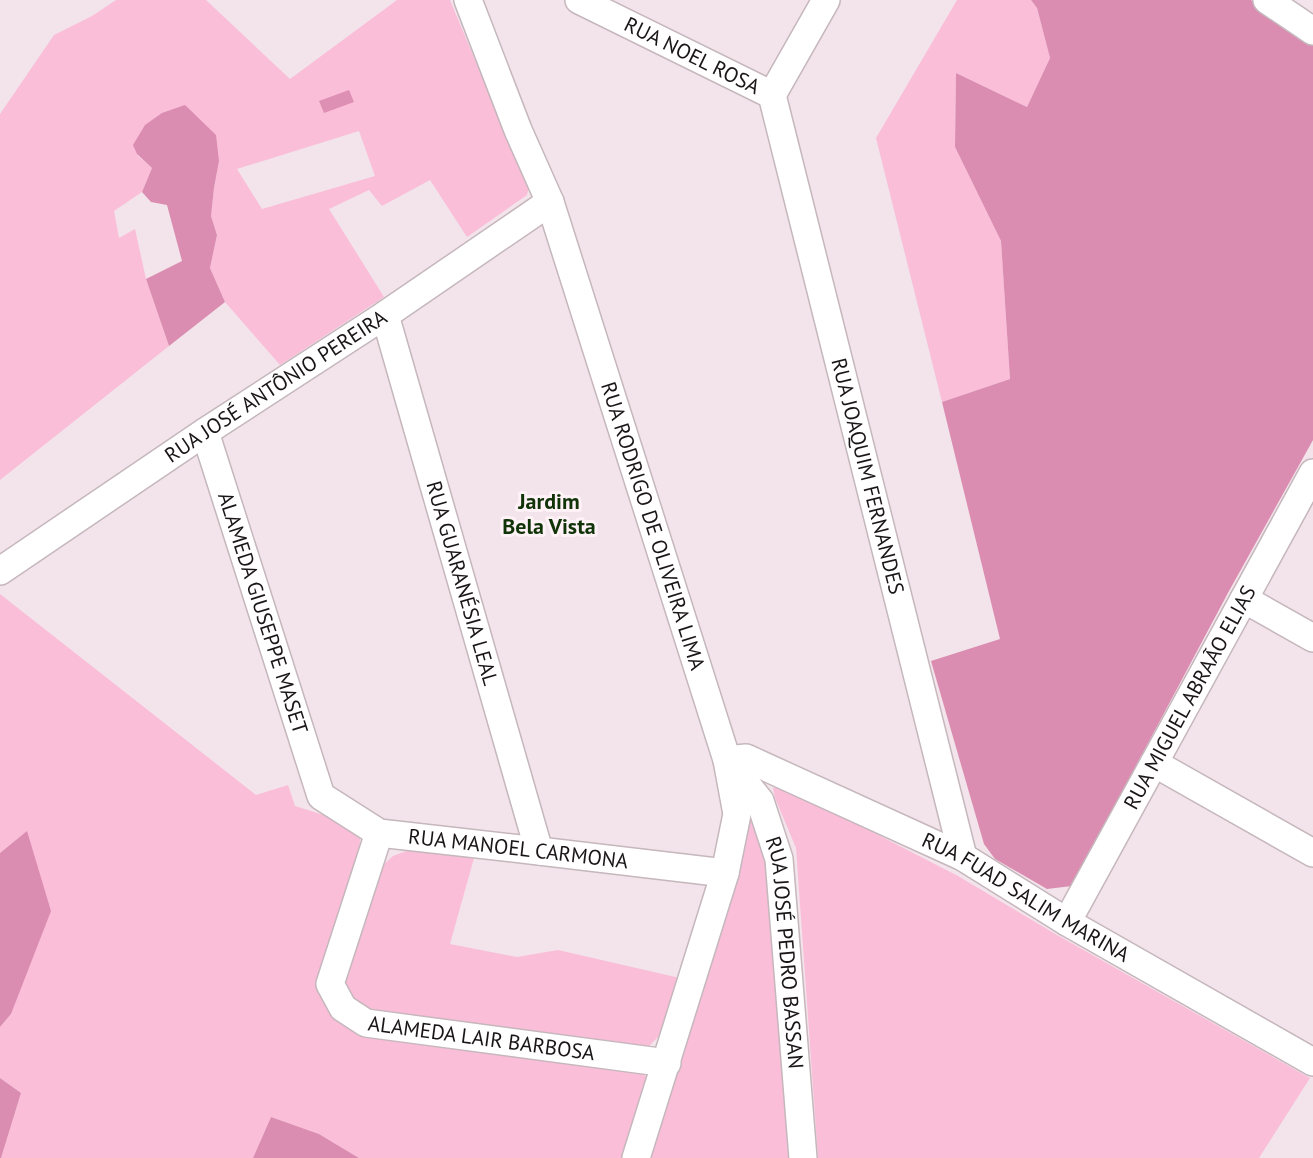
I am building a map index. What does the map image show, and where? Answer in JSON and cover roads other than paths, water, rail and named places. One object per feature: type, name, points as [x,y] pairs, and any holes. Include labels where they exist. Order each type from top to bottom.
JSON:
[{"type":"street","name":"RUA RODRIGO DE OLIVEIRA LIMA","points":[[468,0],[518,130],[550,202],[727,760],[736,814],[725,873],[636,1158]]},
{"type":"street","name":"RUA NOEL ROSA","points":[[579,0],[772,96]]},
{"type":"street","points":[[772,96],[826,0]]},
{"type":"street","points":[[1267,0],[1313,31]]},
{"type":"street","name":"RUA JOAQUIM FERNANDES","points":[[772,96],[963,858]]},
{"type":"street","name":"RUA JOSÉ ANTÔNIO PEREIRA","points":[[0,571],[205,432],[385,315],[550,202]]},
{"type":"street","name":"RUA GUARANÉSIA LEAL","points":[[385,315],[540,851]]},
{"type":"street","name":"ALAMEDA GIUSEPPE MASET","points":[[205,432],[321,796]]},
{"type":"street","name":"RUA MIGUEL ABRAÃO ELIAS","points":[[1067,922],[1313,473]]},
{"type":"street","points":[[1244,599],[1313,638]]},
{"type":"street","name":"RUA FUAD SALIM MARINA","points":[[727,760],[746,758],[963,858],[1067,922],[1313,1062]]},
{"type":"street","name":"RUA JOSÉ PEDRO BASSAN","points":[[727,760],[760,801],[779,859],[803,1158]]},
{"type":"street","points":[[1154,763],[1313,853]]},
{"type":"street","name":"RUA MANOEL CARMONA","points":[[321,796],[379,833],[725,873]]},
{"type":"street","name":"ALAMEDA LAIR BARBOSA","points":[[379,833],[330,984],[343,1008],[366,1023],[667,1062]]},
{"type":"district","name":"Jardim Bela Vista","points":[[549,514]]}]
